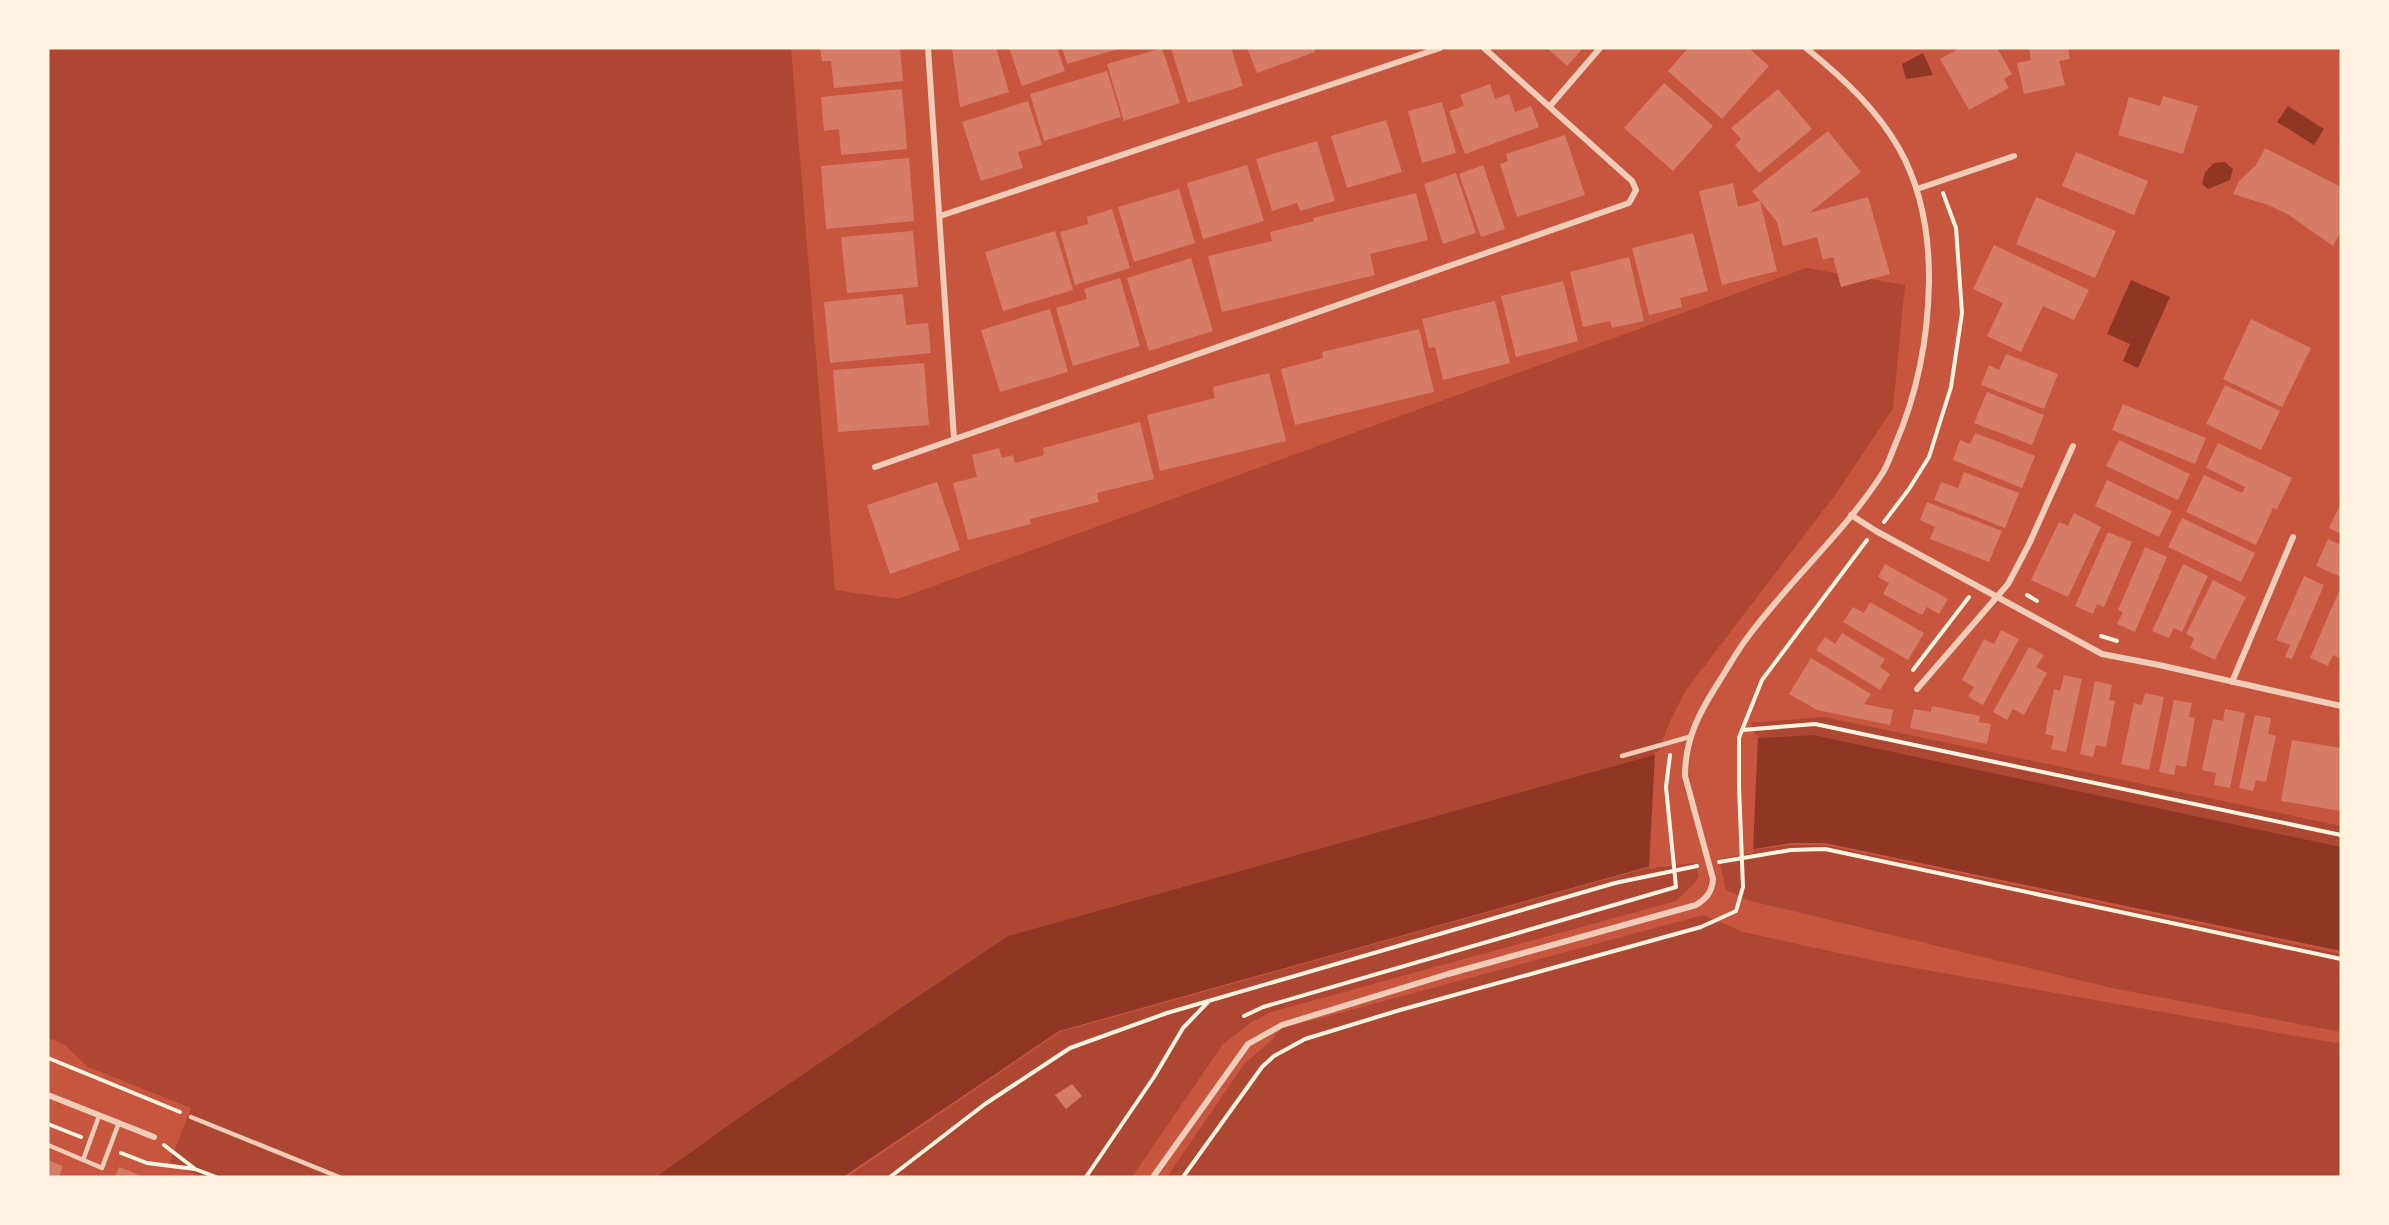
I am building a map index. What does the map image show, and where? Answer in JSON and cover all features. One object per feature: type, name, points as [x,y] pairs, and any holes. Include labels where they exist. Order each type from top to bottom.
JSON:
[{"type":"street","points":[[928,48],[954,439]]},
{"type":"street","points":[[940,216],[1440,48]]},
{"type":"street","points":[[875,467],[1629,203],[1636,190],[1632,181],[1484,48]]},
{"type":"street","points":[[1550,106],[1600,48]]},
{"type":"street","points":[[1154,1177],[1230,1067],[1248,1044],[1261,1035],[1282,1025],[1448,974],[1696,905],[1704,900],[1712,890],[1713,879],[1685,776],[1689,737],[1709,697],[1747,638],[1851,515],[1884,472],[1908,415],[1922,364],[1928,315],[1929,260],[1925,226],[1917,189],[1905,158],[1890,132],[1844,79],[1806,48]]},
{"type":"street","points":[[1917,189],[2014,156]]},
{"type":"street","points":[[1917,689],[2008,584],[2029,544],[2073,446]]},
{"type":"street","points":[[1851,515],[1876,531],[2102,654],[2341,706]]},
{"type":"street","points":[[2232,682],[2294,537]]},
{"type":"street","points":[[48,1095],[118,1125],[154,1137]]},
{"type":"lane","points":[[1622,756],[1689,737]]},
{"type":"lane","points":[[83,1160],[99,1116]]},
{"type":"lane","points":[[191,1117],[339,1177]]},
{"type":"lane","points":[[48,1145],[102,1168],[118,1125]]},
{"type":"path","points":[[2026,595],[2045,606]]},
{"type":"path","points":[[1911,672],[1969,597]]},
{"type":"path","points":[[2092,633],[2119,642]]},
{"type":"path","points":[[1742,730],[1815,724],[2341,835]]},
{"type":"path","points":[[1183,1177],[1262,1066],[1274,1056],[1305,1039],[1710,923],[1736,911],[1743,887],[1739,738]]},
{"type":"path","points":[[1244,1016],[1263,1007],[1676,887],[1666,787],[1671,749]]},
{"type":"path","points":[[890,1177],[985,1104],[1070,1048],[1209,1000],[1615,882],[1741,856],[1791,850],[1825,849],[2341,958]]},
{"type":"path","points":[[1086,1177],[1154,1077],[1183,1028],[1209,1000]]},
{"type":"path","points":[[48,1058],[191,1117]]},
{"type":"path","points":[[154,1137],[195,1169],[216,1177]]},
{"type":"shaded area","points":[[48,48],[791,48],[835,590],[898,599],[1806,268],[1905,285],[1893,408],[1835,495],[1686,690],[1657,754],[1008,936],[785,1177],[200,1177],[170,1162],[191,1108],[88,1067],[64,1044],[48,1038]]},
{"type":"shaded area","points":[[1923,53],[1933,75],[1906,79],[1902,64]]},
{"type":"shaded area","points":[[2288,106],[2324,129],[2314,145],[2277,122]]},
{"type":"shaded area","points":[[2225,162],[2233,169],[2230,180],[2208,189],[2202,184],[2205,172],[2214,163]]},
{"type":"shaded area","points":[[2131,280],[2170,297],[2138,368],[2123,361],[2130,344],[2107,334]]},
{"type":"shaded area","points":[[1824,717],[2341,826],[2341,847],[1815,735],[1757,738],[1751,723]]},
{"type":"shaded area","points":[[1814,735],[2341,847],[2341,951],[1825,843],[1791,843],[1647,867],[1059,1031],[843,1177],[656,1177],[753,1108],[1008,936],[1657,754],[1757,738]]},
{"type":"shaded area","points":[[1791,845],[1825,845],[2341,954],[2341,1032],[2112,988],[1751,901],[1726,890],[1719,859],[1753,853],[1754,850]]},
{"type":"shaded area","points":[[1695,863],[1699,876],[1676,901],[1271,1012],[1250,1023],[1223,1044],[1132,1177],[847,1177],[1060,1032],[1647,868]]},
{"type":"shaded area","points":[[1703,915],[1743,932],[1876,961],[2341,1044],[2341,1177],[1167,1177],[1244,1064],[1274,1038],[1280,1029]]},
{"type":"pier","points":[[1758,735],[1753,852],[1649,869],[1655,752]]},
{"type":"building","points":[[820,48],[900,48],[903,81],[834,88],[831,61],[822,61]]},
{"type":"building","points":[[952,48],[996,48],[1009,92],[960,107]]},
{"type":"building","points":[[1009,48],[1057,48],[1065,71],[1022,86]]},
{"type":"building","points":[[1062,48],[1117,48],[1118,49],[1067,64]]},
{"type":"building","points":[[1162,48],[1180,103],[1124,121],[1107,64]]},
{"type":"building","points":[[1171,48],[1231,48],[1243,86],[1188,103]]},
{"type":"building","points":[[1247,48],[1314,48],[1315,52],[1257,73]]},
{"type":"building","points":[[1547,48],[1583,48],[1567,66]]},
{"type":"building","points":[[1688,48],[1749,48],[1769,66],[1722,119],[1668,71]]},
{"type":"building","points":[[1960,48],[1997,48],[2012,74],[2004,79],[2009,88],[1969,110],[1940,59]]},
{"type":"building","points":[[2029,48],[2068,48],[2070,59],[2059,61],[2065,85],[2024,94],[2017,63],[2031,60]]},
{"type":"building","points":[[1107,71],[1121,117],[1044,141],[1030,94]]},
{"type":"building","points":[[1664,83],[1713,126],[1673,171],[1624,128]]},
{"type":"building","points":[[1490,84],[1495,99],[1509,94],[1515,112],[1531,106],[1539,127],[1465,154],[1449,111],[1464,106],[1460,95]]},
{"type":"building","points":[[902,89],[907,149],[841,155],[839,129],[824,131],[821,97]]},
{"type":"building","points":[[1778,89],[1812,129],[1759,173],[1735,145],[1741,139],[1731,128]]},
{"type":"building","points":[[2163,96],[2198,106],[2183,154],[2118,135],[2129,97],[2160,106]]},
{"type":"building","points":[[1028,101],[1042,145],[1018,152],[1023,168],[981,181],[962,122]]},
{"type":"building","points":[[1442,102],[1456,153],[1422,163],[1408,111]]},
{"type":"building","points":[[1386,120],[1402,172],[1347,188],[1331,136]]},
{"type":"building","points":[[1828,131],[1861,172],[1809,213],[1868,197],[1890,274],[1841,287],[1833,257],[1823,260],[1817,237],[1783,246],[1777,222],[1752,191]]},
{"type":"building","points":[[1565,135],[1585,195],[1517,217],[1500,164],[1508,161],[1506,154]]},
{"type":"building","points":[[1317,141],[1335,201],[1300,211],[1297,203],[1272,211],[1256,159]]},
{"type":"building","points":[[2265,148],[2341,187],[2341,231],[2333,246],[2289,215],[2268,205],[2233,194],[2239,181],[2256,165]]},
{"type":"building","points":[[2076,152],[2148,181],[2134,215],[2062,186]]},
{"type":"building","points":[[909,158],[914,221],[826,229],[821,166]]},
{"type":"building","points":[[1247,165],[1264,221],[1203,239],[1187,183]]},
{"type":"building","points":[[1483,165],[1505,229],[1481,237],[1459,174]]},
{"type":"building","points":[[1456,173],[1476,233],[1443,244],[1424,184]]},
{"type":"building","points":[[1733,183],[1738,207],[1760,201],[1777,271],[1722,285],[1699,191]]},
{"type":"building","points":[[1179,189],[1195,243],[1134,262],[1118,207]]},
{"type":"building","points":[[1416,193],[1428,240],[1370,254],[1375,275],[1222,312],[1208,256],[1272,241],[1270,232],[1314,221],[1313,218]]},
{"type":"building","points":[[2036,197],[2116,231],[2095,278],[2016,244]]},
{"type":"building","points":[[1112,209],[1130,268],[1075,285],[1060,232],[1088,224],[1087,217]]},
{"type":"building","points":[[913,231],[918,287],[847,293],[841,237]]},
{"type":"building","points":[[1055,231],[1073,290],[1003,311],[985,252]]},
{"type":"building","points":[[1693,233],[1708,291],[1680,298],[1682,307],[1649,315],[1632,248]]},
{"type":"building","points":[[1994,245],[2089,290],[2074,320],[2043,306],[2021,352],[1987,336],[2003,303],[1973,289]]},
{"type":"building","points":[[1629,257],[1644,321],[1612,328],[1610,321],[1583,327],[1570,272]]},
{"type":"building","points":[[1191,258],[1213,331],[1149,351],[1127,278]]},
{"type":"building","points":[[1120,278],[1140,346],[1073,366],[1056,308],[1087,299],[1084,289]]},
{"type":"building","points":[[1563,281],[1578,341],[1516,357],[1501,296]]},
{"type":"building","points":[[903,294],[906,325],[928,323],[931,353],[830,363],[824,302]]},
{"type":"building","points":[[1495,301],[1510,363],[1443,380],[1435,347],[1429,348],[1422,319]]},
{"type":"building","points":[[1050,309],[1068,372],[1000,392],[981,330]]},
{"type":"building","points":[[2251,319],[2311,348],[2282,407],[2223,379]]},
{"type":"building","points":[[1419,329],[1434,392],[1295,425],[1281,369],[1323,358],[1322,352]]},
{"type":"building","points":[[2006,354],[2058,374],[2044,409],[1981,385],[1989,365],[1999,370]]},
{"type":"building","points":[[924,363],[929,425],[838,432],[833,370]]},
{"type":"building","points":[[1269,373],[1286,441],[1160,471],[1147,415],[1215,398],[1213,387]]},
{"type":"building","points":[[2225,385],[2280,411],[2261,450],[2206,424]]},
{"type":"building","points":[[1987,392],[2044,415],[2032,445],[1974,423]]},
{"type":"building","points":[[2123,404],[2206,438],[2195,464],[2112,430]]},
{"type":"building","points":[[1140,422],[1154,479],[1097,493],[1099,502],[1030,519],[1031,524],[968,540],[953,483],[977,477],[972,455],[999,448],[1002,458],[1013,455],[1015,463],[1044,455],[1043,448]]},
{"type":"building","points":[[1975,433],[2035,456],[2022,488],[1953,460],[1960,440],[1970,444]]},
{"type":"building","points":[[2119,440],[2190,474],[2178,500],[2106,466]]},
{"type":"building","points":[[2218,443],[2292,478],[2277,509],[2273,508],[2256,545],[2186,512],[2204,475],[2242,493],[2245,487],[2206,468]]},
{"type":"building","points":[[1964,472],[2019,493],[2005,528],[1934,500],[1941,482],[1958,488]]},
{"type":"building","points":[[2107,480],[2172,511],[2159,537],[2095,506]]},
{"type":"building","points":[[937,482],[960,550],[890,574],[867,505]]},
{"type":"building","points":[[1927,502],[2002,531],[1989,562],[1930,539],[1935,527],[1920,520]]},
{"type":"building","points":[[2341,503],[2341,534],[2329,528]]},
{"type":"building","points":[[2074,513],[2101,527],[2068,597],[2031,580],[2059,522],[2068,526]]},
{"type":"building","points":[[2182,518],[2255,553],[2241,582],[2168,547]]},
{"type":"building","points":[[2108,532],[2132,542],[2104,607],[2097,604],[2093,614],[2075,606]]},
{"type":"building","points":[[2328,539],[2341,545],[2341,577],[2316,566]]},
{"type":"building","points":[[2145,547],[2167,557],[2135,632],[2117,624],[2123,612],[2118,610]]},
{"type":"building","points":[[1885,564],[1948,599],[1939,614],[1927,607],[1922,615],[1883,594],[1889,583],[1878,577]]},
{"type":"building","points":[[2183,564],[2208,576],[2182,632],[2174,628],[2169,638],[2152,631]]},
{"type":"building","points":[[2304,576],[2324,585],[2292,659],[2285,657],[2290,645],[2276,640]]},
{"type":"building","points":[[2213,580],[2246,597],[2215,660],[2190,648],[2194,638],[2186,634]]},
{"type":"building","points":[[2339,591],[2341,592],[2341,659],[2333,655],[2328,666],[2310,658]]},
{"type":"building","points":[[1870,602],[1924,633],[1908,660],[1843,622],[1853,607],[1864,613]]},
{"type":"building","points":[[2001,630],[2019,639],[1983,705],[1968,697],[1974,687],[1962,680],[1984,639],[1994,644]]},
{"type":"building","points":[[1842,633],[1885,659],[1880,667],[1890,674],[1880,690],[1816,650],[1825,637],[1835,644]]},
{"type":"building","points":[[2029,647],[2044,655],[2036,667],[2047,673],[2024,715],[2013,709],[2007,720],[1993,712]]},
{"type":"building","points":[[1811,658],[1871,694],[1864,704],[1893,710],[1890,725],[1817,710],[1789,694]]},
{"type":"building","points":[[2064,675],[2082,679],[2066,752],[2051,749],[2054,736],[2045,734],[2054,689],[2060,691]]},
{"type":"building","points":[[2095,681],[2112,685],[2109,700],[2115,701],[2106,747],[2096,745],[2093,757],[2080,754]]},
{"type":"building","points":[[2145,693],[2164,697],[2149,770],[2121,764],[2134,703],[2142,705]]},
{"type":"building","points":[[2174,700],[2192,703],[2189,717],[2195,718],[2186,767],[2176,765],[2174,775],[2159,772]]},
{"type":"building","points":[[1932,706],[1980,716],[1979,722],[1991,724],[1987,744],[1910,728],[1914,709],[1931,712]]},
{"type":"building","points":[[2225,709],[2245,713],[2230,788],[2214,785],[2216,773],[2202,770],[2213,719],[2223,721]]},
{"type":"building","points":[[2255,715],[2271,718],[2268,734],[2276,736],[2266,782],[2256,780],[2253,791],[2239,788]]},
{"type":"building","points":[[2292,740],[2341,748],[2341,811],[2281,801]]},
{"type":"building","points":[[1072,1084],[1082,1096],[1066,1109],[1055,1095]]},
{"type":"building","points":[[48,1160],[63,1166],[59,1177],[48,1177]]},
{"type":"building","points":[[119,1167],[144,1177],[115,1177]]}]
